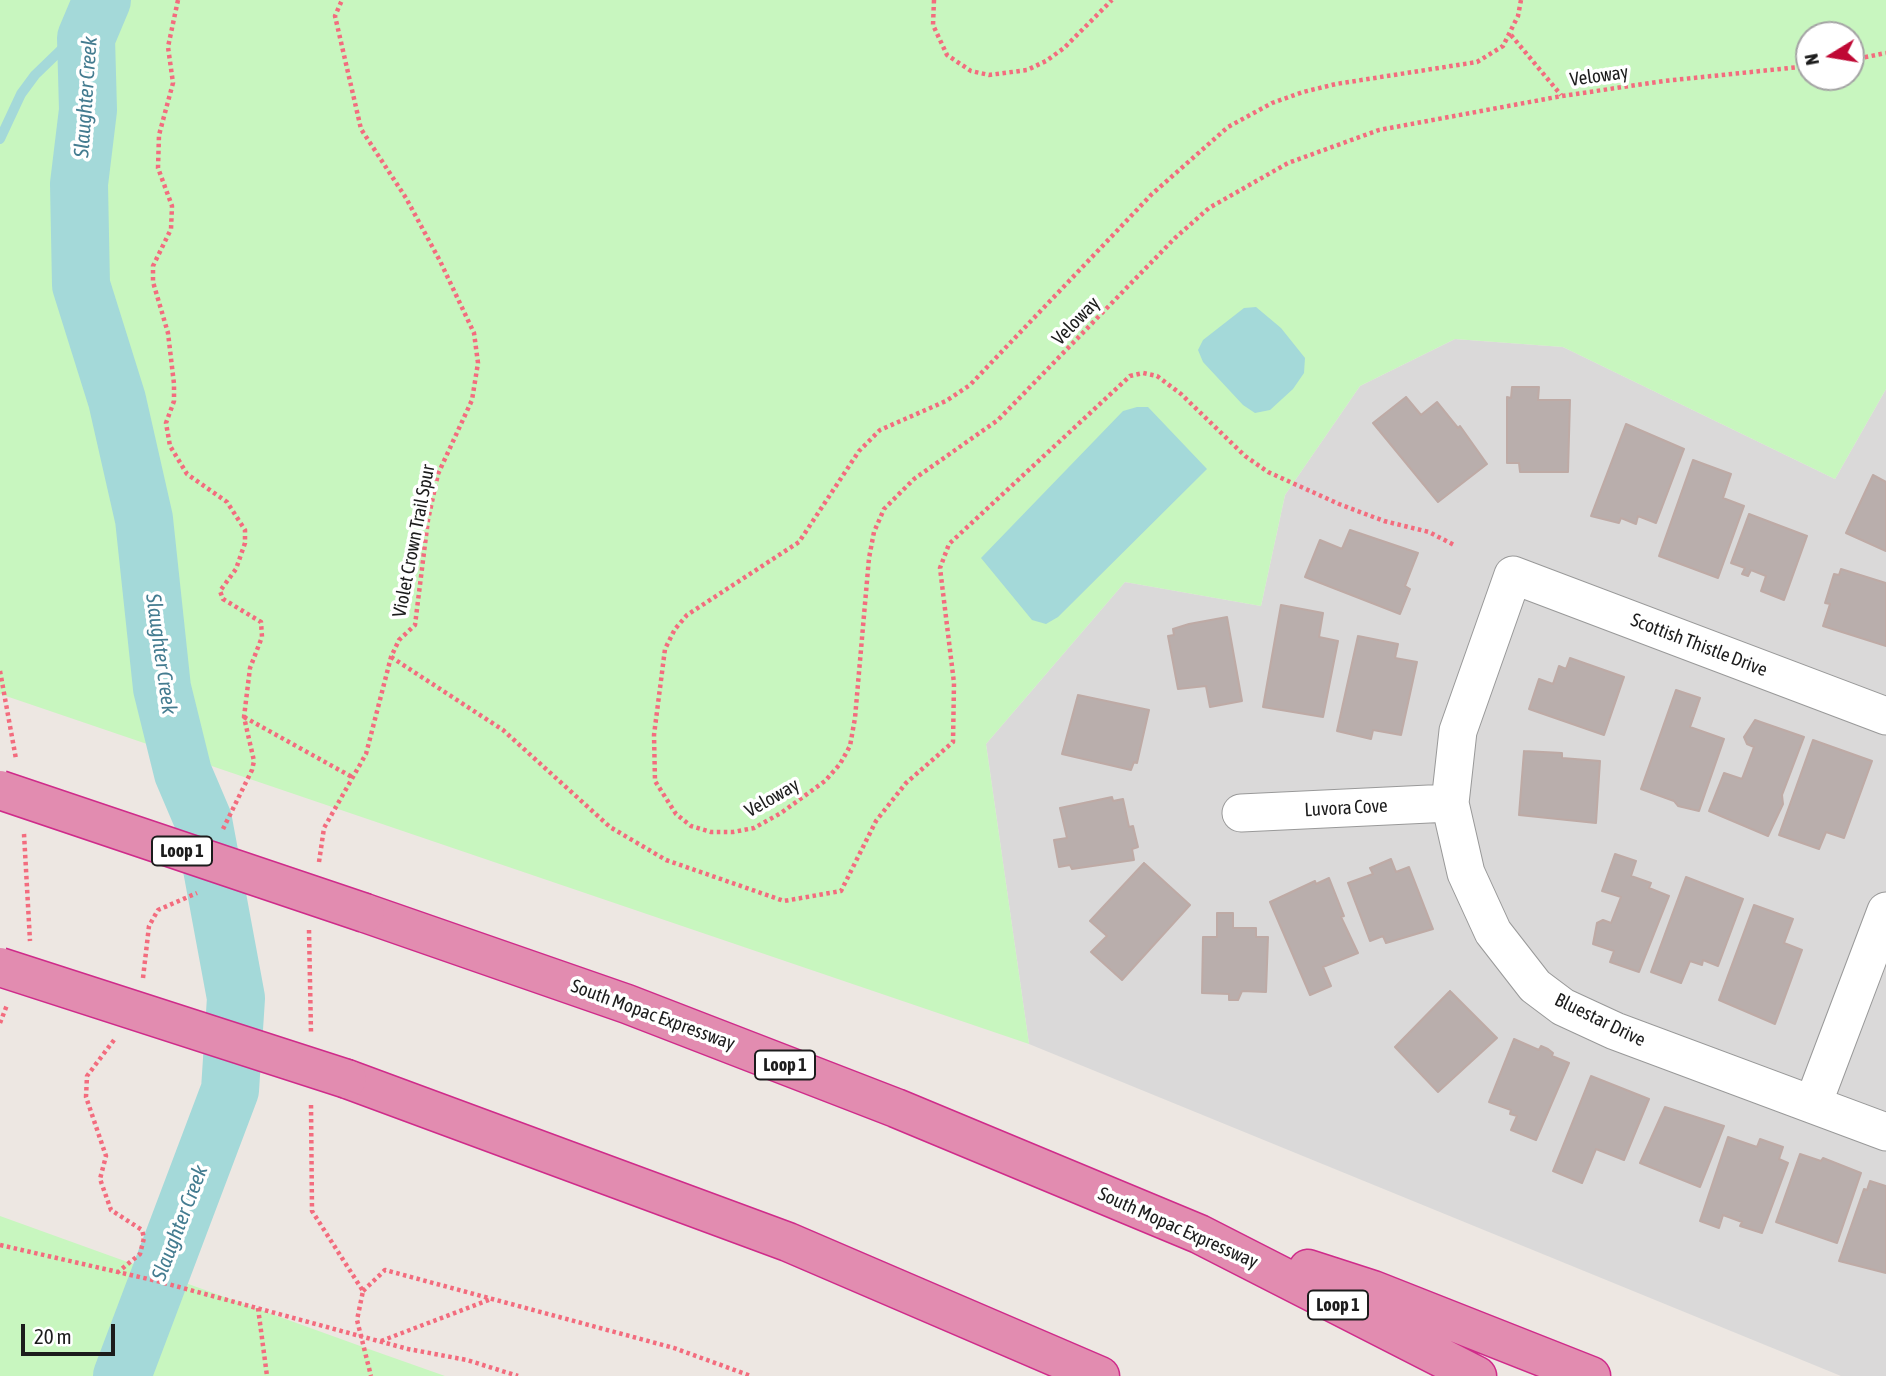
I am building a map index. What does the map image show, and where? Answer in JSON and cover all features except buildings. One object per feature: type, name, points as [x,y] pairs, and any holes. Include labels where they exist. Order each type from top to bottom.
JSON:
[{"type":"highway","name":"South Mopac Expressway","points":[[9,781],[365,913],[628,1004],[896,1108],[1199,1234],[1477,1376]]},
{"type":"highway","points":[[11,974],[346,1079],[788,1242],[1100,1376]]},
{"type":"highway","points":[[1199,1234],[1373,1290],[1591,1376]]},
{"type":"street","name":"Scottish Thistle Drive","points":[[1513,575],[1886,716]]},
{"type":"street","name":"Bluestar Drive","points":[[1513,575],[1458,731],[1450,803],[1460,850],[1479,904],[1510,956],[1535,986],[1563,1007],[1615,1031],[1886,1132]]},
{"type":"street","name":"Luvora Cove","points":[[1241,813],[1450,803]]},
{"type":"street","points":[[1813,1104],[1886,911]]},
{"type":"path","points":[[178,0],[168,47],[173,83],[159,135],[158,168],[172,206],[171,229],[153,266],[153,282],[168,333],[174,383],[174,401],[166,423],[170,446],[187,474],[228,502],[245,530],[245,543],[236,569],[220,591],[223,599],[261,622],[262,637],[250,668],[244,717],[254,761],[252,770],[224,828],[216,836]]},
{"type":"path","name":"Violet Crown Trail Spur","points":[[321,855],[324,828],[366,754],[391,657],[398,640],[415,625],[428,520],[438,474],[472,400],[478,363],[474,333],[440,261],[406,198],[361,129],[335,16],[342,0]]},
{"type":"path","points":[[934,0],[933,25],[947,55],[971,71],[989,75],[1027,70],[1046,61],[1085,29],[1112,0]]},
{"type":"path","points":[[1521,0],[1511,34],[1562,96]]},
{"type":"path","name":"Veloway","points":[[1511,34],[1503,46],[1477,62],[1336,84],[1303,92],[1272,103],[1227,127],[1152,194],[970,385],[946,401],[880,430],[859,451],[799,542],[701,603],[675,629],[665,649],[659,680],[653,764],[655,781],[676,814],[691,826],[711,832],[754,828],[825,781],[840,764],[850,746],[855,718],[869,558],[874,532],[884,509],[914,479],[998,420],[1175,237],[1209,208],[1288,163],[1379,130],[1562,96],[1664,81],[1795,67]]},
{"type":"path","points":[[1865,57],[1886,53]]},
{"type":"path","points":[[391,657],[503,730],[610,827],[666,860],[784,901],[841,891],[876,821],[906,783],[953,742],[954,683],[940,568],[949,544],[1130,376],[1143,373],[1157,376],[1181,394],[1245,456],[1268,472],[1339,505],[1384,521],[1429,532],[1456,546]]},
{"type":"path","points":[[0,671],[9,781]]},
{"type":"path","points":[[244,717],[352,777]]},
{"type":"path","points":[[0,1023],[11,974],[30,943],[23,821]]},
{"type":"path","points":[[141,983],[146,972],[149,926],[158,910],[196,895],[199,881]]},
{"type":"path","points":[[118,1272],[139,1254],[144,1238],[142,1230],[111,1210],[100,1179],[106,1156],[86,1097],[87,1076],[109,1050],[120,1028]]},
{"type":"path","points":[[0,1245],[118,1272],[380,1341],[467,1360],[519,1376]]},
{"type":"path","points":[[363,1292],[385,1270],[674,1348],[751,1376]]},
{"type":"path","points":[[380,1341],[492,1298]]},
{"type":"path","points":[[258,1308],[268,1376]]},
{"type":"path","points":[[360,1336],[371,1376]]},
{"type":"shaded area","points":[[1455,339],[1563,347],[1835,479],[1886,389],[1886,1376],[1841,1376],[1029,1044],[986,744],[1125,582],[1261,606],[1285,495],[1360,386]]},
{"type":"green space","points":[[0,0],[1886,0],[1886,389],[1835,479],[1563,347],[1455,339],[1360,386],[1285,495],[1261,606],[1125,582],[986,744],[1029,1044],[0,694]]},
{"type":"green space","points":[[0,1216],[363,1347],[445,1376],[0,1376]]},
{"type":"water","points":[[1256,307],[1281,328],[1305,358],[1304,373],[1293,389],[1270,410],[1255,413],[1243,405],[1203,362],[1198,350],[1203,340],[1244,308]]},
{"type":"water","points":[[1148,407],[1207,469],[1058,617],[1046,624],[1032,620],[981,558],[1123,411]]},
{"type":"waterway","name":"Slaughter Creek","points":[[102,0],[86,38],[88,110],[79,184],[81,285],[117,400],[144,519],[162,688],[183,773],[203,820],[236,998],[230,1090],[122,1376]]},
{"type":"waterway","points":[[0,139],[21,94],[35,75],[96,16]]}]
